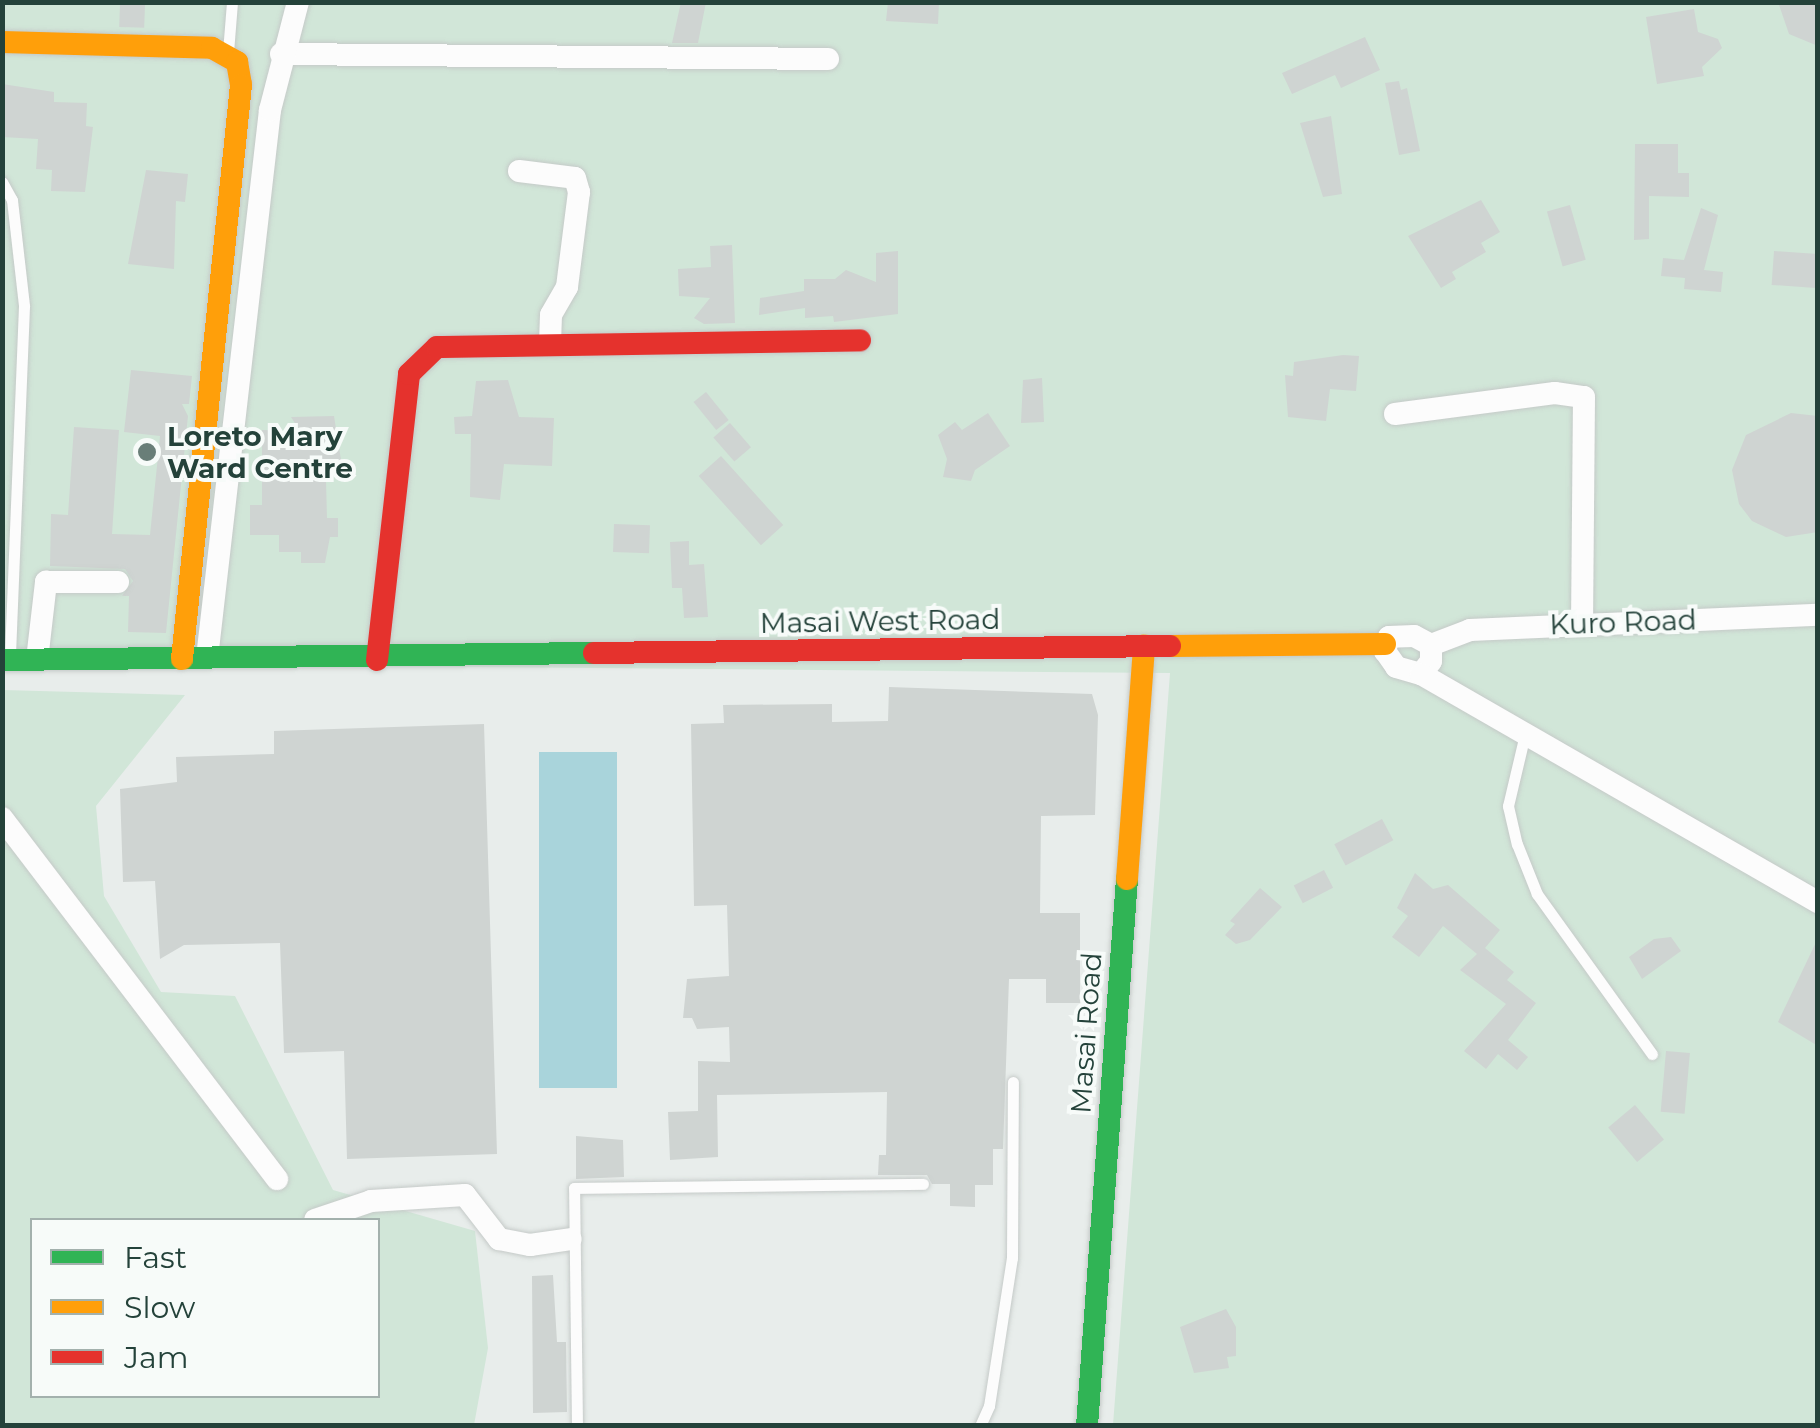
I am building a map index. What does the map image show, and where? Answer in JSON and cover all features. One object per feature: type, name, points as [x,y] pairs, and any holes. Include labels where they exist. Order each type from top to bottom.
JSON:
[{"type":"street","points":[[207,658],[253,233],[280,54],[298,2]]},
{"type":"street","points":[[2,42],[228,52],[237,62],[241,85],[182,658]]},
{"type":"street","points":[[280,54],[828,58]]},
{"type":"street","points":[[519,171],[575,178],[579,192],[566,286],[550,315],[550,344]]},
{"type":"street","points":[[377,660],[409,374],[437,347],[860,340]]},
{"type":"street","points":[[1395,414],[1555,393],[1584,397],[1582,622]]},
{"type":"street","points":[[38,660],[46,582],[118,582]]},
{"type":"street","name":"Kuro Road","points":[[1430,645],[1470,630],[1582,622],[1818,616]]},
{"type":"street","points":[[1421,674],[1431,662],[1430,645],[1400,633],[1385,644],[1396,667],[1421,674],[1818,902]]},
{"type":"street","name":"Masai West Road","points":[[6,660],[377,660],[1385,644]]},
{"type":"street","name":"Masai Road","points":[[1087,1426],[1144,646]]},
{"type":"street","points":[[2,818],[277,1179]]},
{"type":"street","points":[[321,1218],[371,1201],[465,1195],[499,1240],[530,1244],[572,1239]]},
{"type":"lane","points":[[228,52],[232,2]]},
{"type":"lane","points":[[2,182],[12,200],[24,306],[6,660]]},
{"type":"lane","points":[[1525,734],[1510,774],[1508,806],[1517,844],[1537,894],[1652,1054]]},
{"type":"lane","points":[[980,1426],[989,1406],[1012,1258],[1013,1082]]},
{"type":"lane","points":[[577,1426],[570,1193],[583,1184],[923,1184]]},
{"type":"green space","points":[[3,3],[1817,3],[1817,1425],[1113,1425],[1170,673],[3,663]]},
{"type":"green space","points":[[3,690],[185,695],[96,806],[104,896],[161,992],[235,996],[333,1190],[475,1231],[488,1348],[474,1425],[3,1426]]},
{"type":"water","points":[[539,752],[617,752],[617,1088],[539,1088]]},
{"type":"building","points":[[681,2],[706,2],[698,43],[672,43]]},
{"type":"building","points":[[888,2],[939,2],[938,24],[886,21]]},
{"type":"building","points":[[1778,2],[1818,2],[1818,46],[1789,34]]},
{"type":"building","points":[[120,4],[145,5],[144,28],[119,27]]},
{"type":"building","points":[[1694,9],[1698,32],[1718,39],[1722,48],[1702,67],[1704,76],[1657,84],[1646,17]]},
{"type":"building","points":[[1365,37],[1380,70],[1341,88],[1335,75],[1292,94],[1282,73]]},
{"type":"building","points":[[1399,81],[1401,90],[1407,88],[1420,151],[1399,155],[1385,83]]},
{"type":"building","points":[[2,84],[54,92],[54,102],[87,103],[86,126],[93,127],[85,192],[51,191],[52,170],[36,169],[38,139],[2,137]]},
{"type":"building","points":[[1331,116],[1342,194],[1323,197],[1300,123]]},
{"type":"building","points":[[1635,144],[1678,144],[1678,173],[1689,173],[1689,197],[1649,196],[1649,239],[1634,240]]},
{"type":"building","points":[[146,170],[188,174],[185,202],[176,201],[174,269],[128,264]]},
{"type":"building","points":[[1481,200],[1500,232],[1481,243],[1486,252],[1452,272],[1456,279],[1441,288],[1408,236]]},
{"type":"building","points":[[1570,205],[1586,260],[1563,266],[1547,212]]},
{"type":"building","points":[[1701,208],[1718,215],[1704,270],[1723,272],[1721,292],[1684,289],[1685,278],[1661,276],[1663,258],[1684,260]]},
{"type":"building","points":[[732,245],[735,323],[704,324],[694,318],[710,298],[679,296],[678,269],[711,267],[710,246]]},
{"type":"building","points":[[898,251],[898,314],[834,322],[833,316],[805,318],[805,308],[759,315],[760,298],[804,291],[804,279],[835,279],[846,270],[876,282],[876,253]]},
{"type":"building","points":[[1774,251],[1818,254],[1816,288],[1772,285]]},
{"type":"building","points":[[1359,356],[1356,391],[1330,389],[1326,421],[1288,417],[1285,375],[1293,376],[1294,362]]},
{"type":"building","points":[[131,370],[192,376],[189,404],[182,404],[188,416],[166,633],[128,632],[129,596],[122,596],[133,581],[125,569],[50,566],[51,514],[68,515],[74,427],[119,430],[112,534],[150,535],[160,436],[124,432]]},
{"type":"building","points":[[1042,378],[1044,422],[1021,423],[1023,380]]},
{"type":"building","points":[[508,380],[519,417],[554,418],[552,466],[504,464],[500,500],[470,497],[471,434],[455,434],[454,417],[472,416],[476,381]]},
{"type":"building","points":[[706,392],[729,420],[716,430],[694,402]]},
{"type":"building","points":[[988,413],[1010,446],[975,470],[971,481],[943,477],[947,459],[938,435],[955,422],[962,430]]},
{"type":"building","points":[[1791,413],[1818,416],[1818,532],[1786,537],[1752,521],[1739,504],[1732,470],[1746,435]]},
{"type":"building","points":[[334,416],[342,466],[332,467],[333,480],[326,481],[327,518],[338,518],[338,537],[330,537],[325,563],[301,563],[301,552],[279,552],[279,535],[250,535],[250,505],[262,505],[262,430],[300,431],[291,417]]},
{"type":"building","points":[[730,423],[751,447],[734,462],[713,437]]},
{"type":"building","points":[[721,456],[783,525],[761,545],[699,476]]},
{"type":"building","points":[[614,524],[650,525],[649,553],[613,552]]},
{"type":"building","points":[[689,541],[689,565],[704,564],[708,617],[684,618],[682,588],[672,588],[670,542]]},
{"type":"building","points":[[889,687],[1092,694],[1098,715],[1095,815],[1041,816],[1040,913],[1080,913],[1080,1003],[1046,1003],[1046,979],[1009,979],[1003,1149],[993,1149],[993,1185],[975,1185],[975,1207],[950,1206],[950,1184],[932,1184],[927,1175],[878,1175],[879,1155],[886,1155],[887,1092],[717,1095],[718,1157],[670,1160],[668,1112],[698,1111],[698,1061],[730,1062],[729,1027],[697,1029],[692,1018],[683,1018],[687,979],[729,976],[727,905],[694,906],[691,724],[724,723],[723,705],[832,704],[832,722],[888,721]]},
{"type":"building","points":[[484,724],[497,1154],[347,1159],[344,1051],[284,1053],[280,943],[184,945],[160,959],[155,881],[123,882],[120,789],[177,782],[176,757],[274,754],[274,731]]},
{"type":"building","points":[[1382,819],[1393,840],[1346,866],[1334,844]]},
{"type":"building","points":[[1324,870],[1333,888],[1303,903],[1294,885]]},
{"type":"building","points":[[1415,873],[1433,889],[1448,885],[1500,930],[1485,948],[1514,972],[1507,980],[1536,1003],[1508,1040],[1528,1057],[1517,1070],[1498,1054],[1486,1069],[1464,1051],[1506,1004],[1460,970],[1477,954],[1443,926],[1419,957],[1392,937],[1408,916],[1397,908]]},
{"type":"building","points":[[1260,888],[1282,907],[1250,940],[1236,944],[1225,935],[1235,924],[1230,921]]},
{"type":"building","points":[[1671,937],[1681,951],[1642,979],[1629,957],[1654,939]]},
{"type":"building","points":[[1818,938],[1818,1046],[1778,1022]]},
{"type":"building","points":[[1666,1051],[1690,1053],[1685,1114],[1661,1112]]},
{"type":"building","points":[[1635,1105],[1664,1139],[1637,1162],[1608,1127]]},
{"type":"building","points":[[576,1136],[623,1140],[624,1177],[576,1179]]},
{"type":"building","points":[[553,1275],[557,1342],[566,1342],[567,1412],[533,1413],[532,1276]]},
{"type":"building","points":[[1226,1309],[1236,1327],[1236,1356],[1227,1357],[1229,1368],[1194,1373],[1180,1327]]},
{"type":"traffic: fast","points":[[2,660],[594,653]]},
{"type":"traffic: fast","points":[[1087,1426],[1127,879]]},
{"type":"traffic: slow","points":[[2,42],[212,48],[237,62],[241,85],[182,659]]},
{"type":"traffic: slow","points":[[1170,646],[1385,644]]},
{"type":"traffic: slow","points":[[1127,879],[1144,646]]},
{"type":"traffic: jam","points":[[377,660],[409,374],[437,347],[860,340]]},
{"type":"traffic: jam","points":[[594,653],[1170,646]]},
{"type":"place","name":"Loreto Mary Ward Centre","points":[[147,452]]}]
